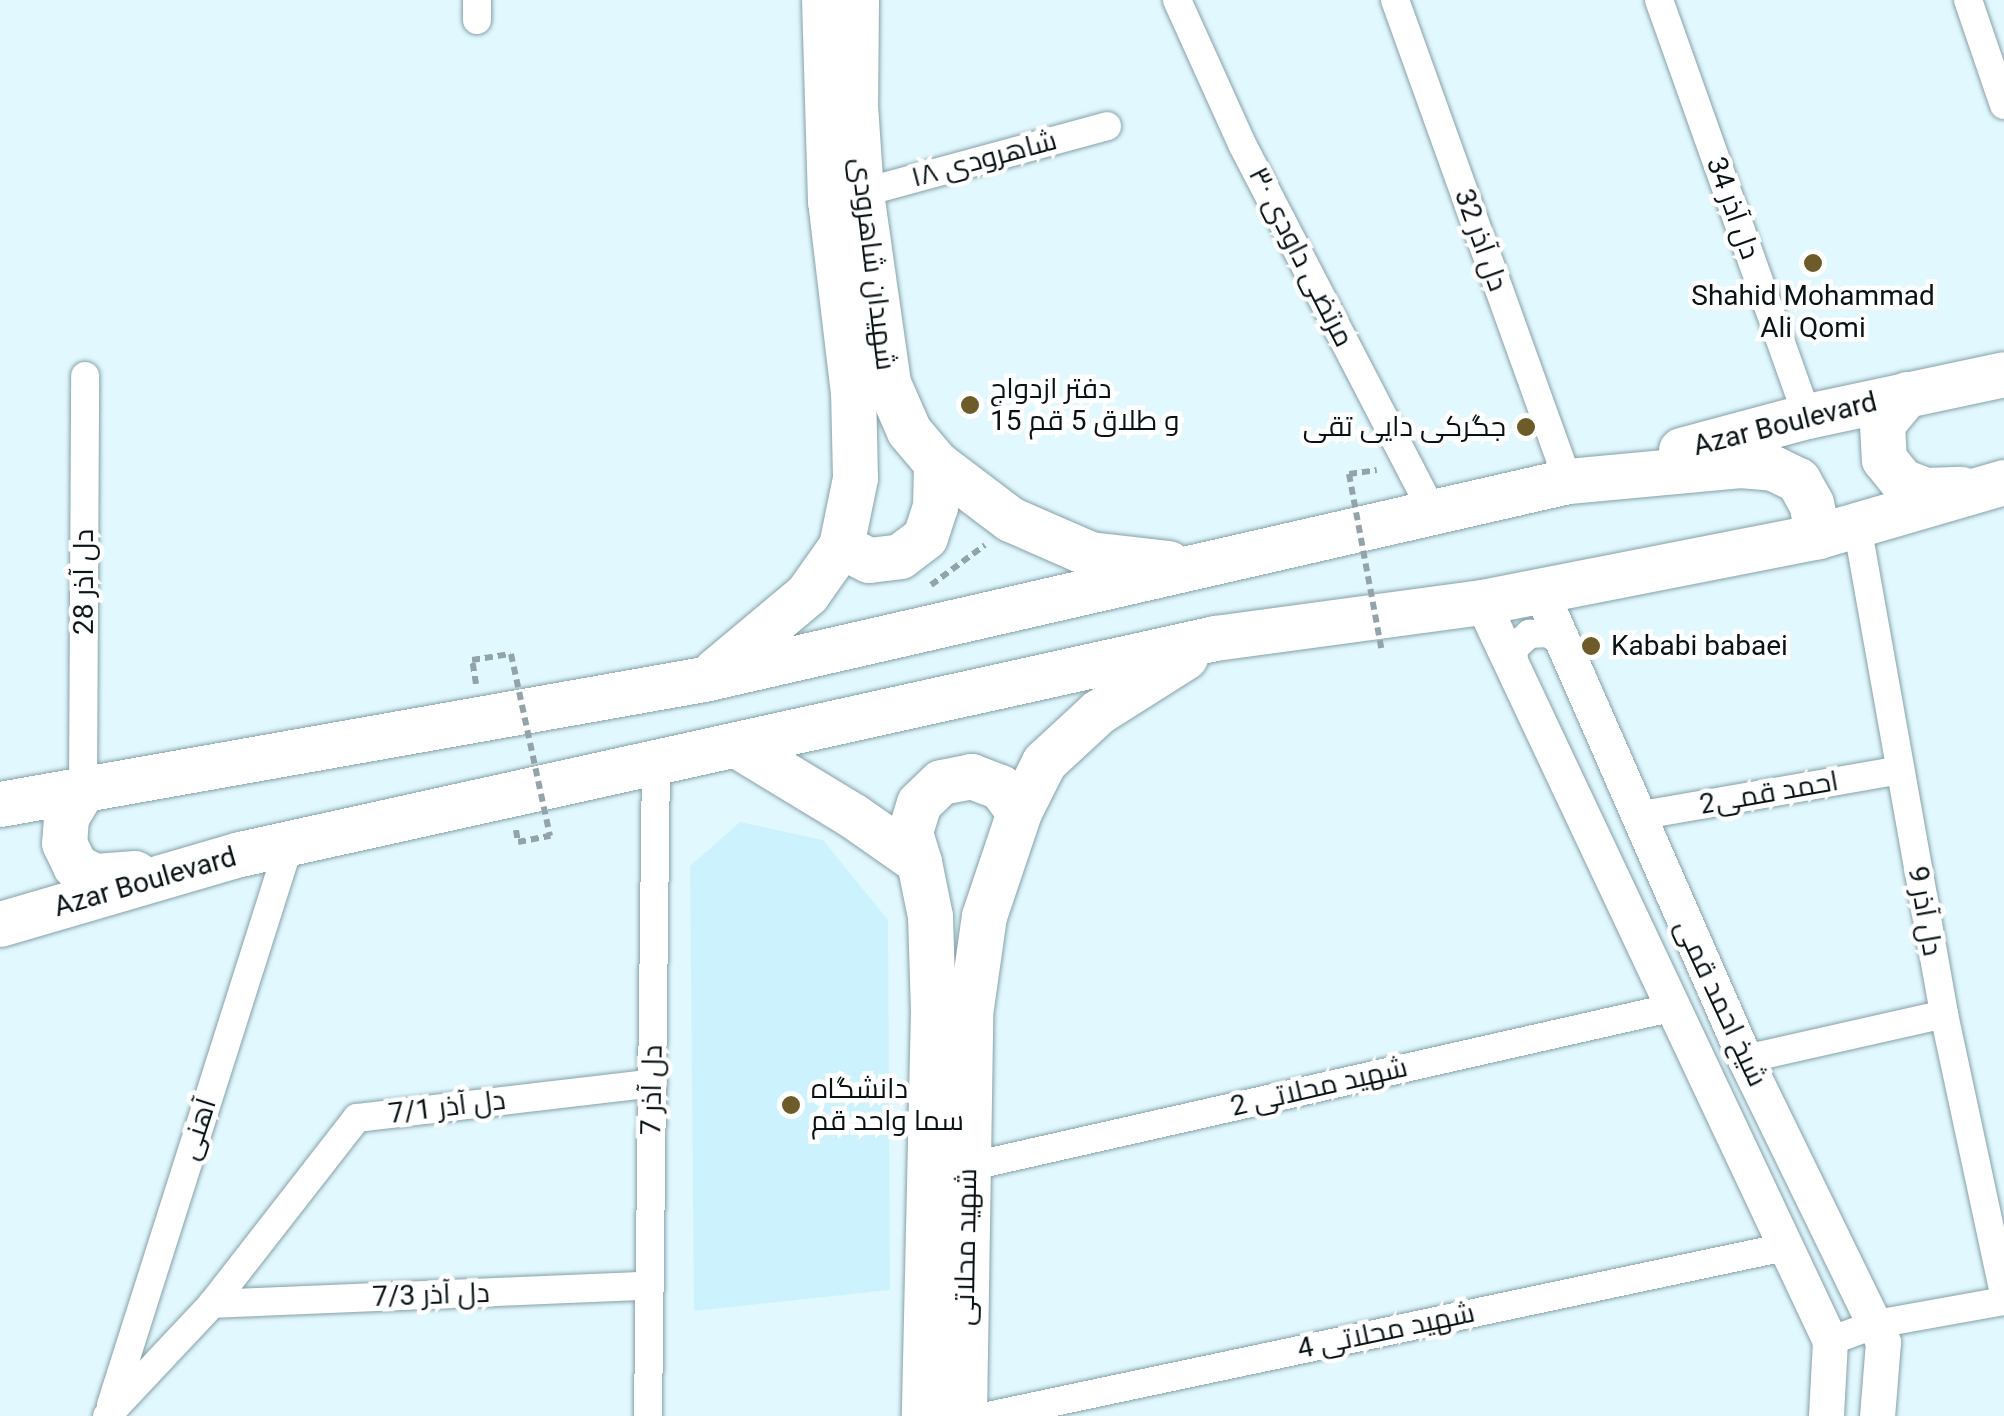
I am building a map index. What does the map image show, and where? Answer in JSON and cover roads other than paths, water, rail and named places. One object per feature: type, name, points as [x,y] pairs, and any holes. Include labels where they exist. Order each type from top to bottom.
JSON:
[{"type":"main road","name":"شهیدان شاهرودی","points":[[704,679],[752,644],[807,594],[841,546],[855,478],[854,393],[830,201],[824,0]]},
{"type":"main road","name":"شهیدان شاهرودی","points":[[856,0],[854,105],[861,193],[888,383],[908,431],[936,464],[1010,519],[1090,554],[1200,568]]},
{"type":"main road","name":"Azar Boulevard","points":[[1568,481],[1807,416],[2004,374]]},
{"type":"main road","points":[[1907,394],[1882,424],[1884,459],[1902,481],[1938,490],[1999,483]]},
{"type":"main road","points":[[841,546],[869,560],[900,556],[925,536],[935,507],[936,464]]},
{"type":"main road","points":[[0,804],[704,679],[1568,481],[1740,465],[1773,468],[1798,480],[1811,503],[1838,530],[1999,483]]},
{"type":"main road","name":"Azar Boulevard","points":[[0,924],[290,842],[1215,638],[1482,602],[1838,530]]},
{"type":"main road","name":"شهید محلاتی","points":[[964,1416],[970,1014],[984,916],[1019,812],[1044,762],[1098,712],[1215,638]]},
{"type":"main road","points":[[738,746],[852,815],[918,862]]},
{"type":"main road","name":"شهید محلاتی","points":[[924,1416],[933,1010],[930,916],[910,832],[919,803],[941,782],[972,776],[1000,787],[1019,812]]},
{"type":"main road","points":[[84,789],[66,817],[64,844],[75,866],[95,876],[240,854]]},
{"type":"street","name":"۳۰ مرتضی داودی","points":[[1177,0],[1242,144],[1432,510]]},
{"type":"street","name":"دل آذر 32","points":[[1395,0],[1568,481]]},
{"type":"street","name":"دل آذر 34","points":[[1659,0],[1807,416]]},
{"type":"street","points":[[1968,0],[2004,105]]},
{"type":"street","name":"شاهرودی ۱۸","points":[[861,193],[1107,126]]},
{"type":"street","name":"دل آذر 28","points":[[84,789],[85,376]]},
{"type":"street","name":"دل آذر 9","points":[[1838,530],[1900,770],[1944,1014],[2004,1298]]},
{"type":"street","name":"شیخ احمد قمی","points":[[1540,590],[1745,1059],[1876,1324],[1883,1342],[1876,1416]]},
{"type":"street","name":"شیخ احمد قمی","points":[[1482,602],[1830,1341],[1826,1416]]},
{"type":"street","points":[[1513,668],[1514,648],[1530,634],[1548,633],[1563,643]]},
{"type":"street","name":"دل آذر 7","points":[[648,1416],[656,763]]},
{"type":"street","name":"احمد قمی2","points":[[1638,816],[1900,770]]},
{"type":"street","name":"آهنی","points":[[107,1416],[290,842]]},
{"type":"street","name":"شهید محلاتی 2","points":[[968,1167],[1670,1008]]},
{"type":"street","points":[[1745,1059],[1944,1014]]},
{"type":"street","name":"دل آذر 7/1","points":[[107,1416],[212,1304],[357,1118],[652,1084]]},
{"type":"street","name":"شهید محلاتی 4","points":[[988,1416],[1785,1247]]},
{"type":"street","name":"دل آذر 7/3","points":[[212,1304],[650,1286]]},
{"type":"street","points":[[1830,1341],[1876,1324],[2004,1298]]},
{"type":"place","name":"Shahid Mohammad Ali Qomi","points":[[1813,263]]},
{"type":"place","name":"دفتر ازدواج 15 و طلاق 5 قم","points":[[970,405]]},
{"type":"place","name":"جگرکی دایی تقی","points":[[1526,427]]},
{"type":"place","name":"Kababi babaei","points":[[1591,646]]},
{"type":"place","name":"دانشگاه سما واحد قم","points":[[791,1105]]}]
